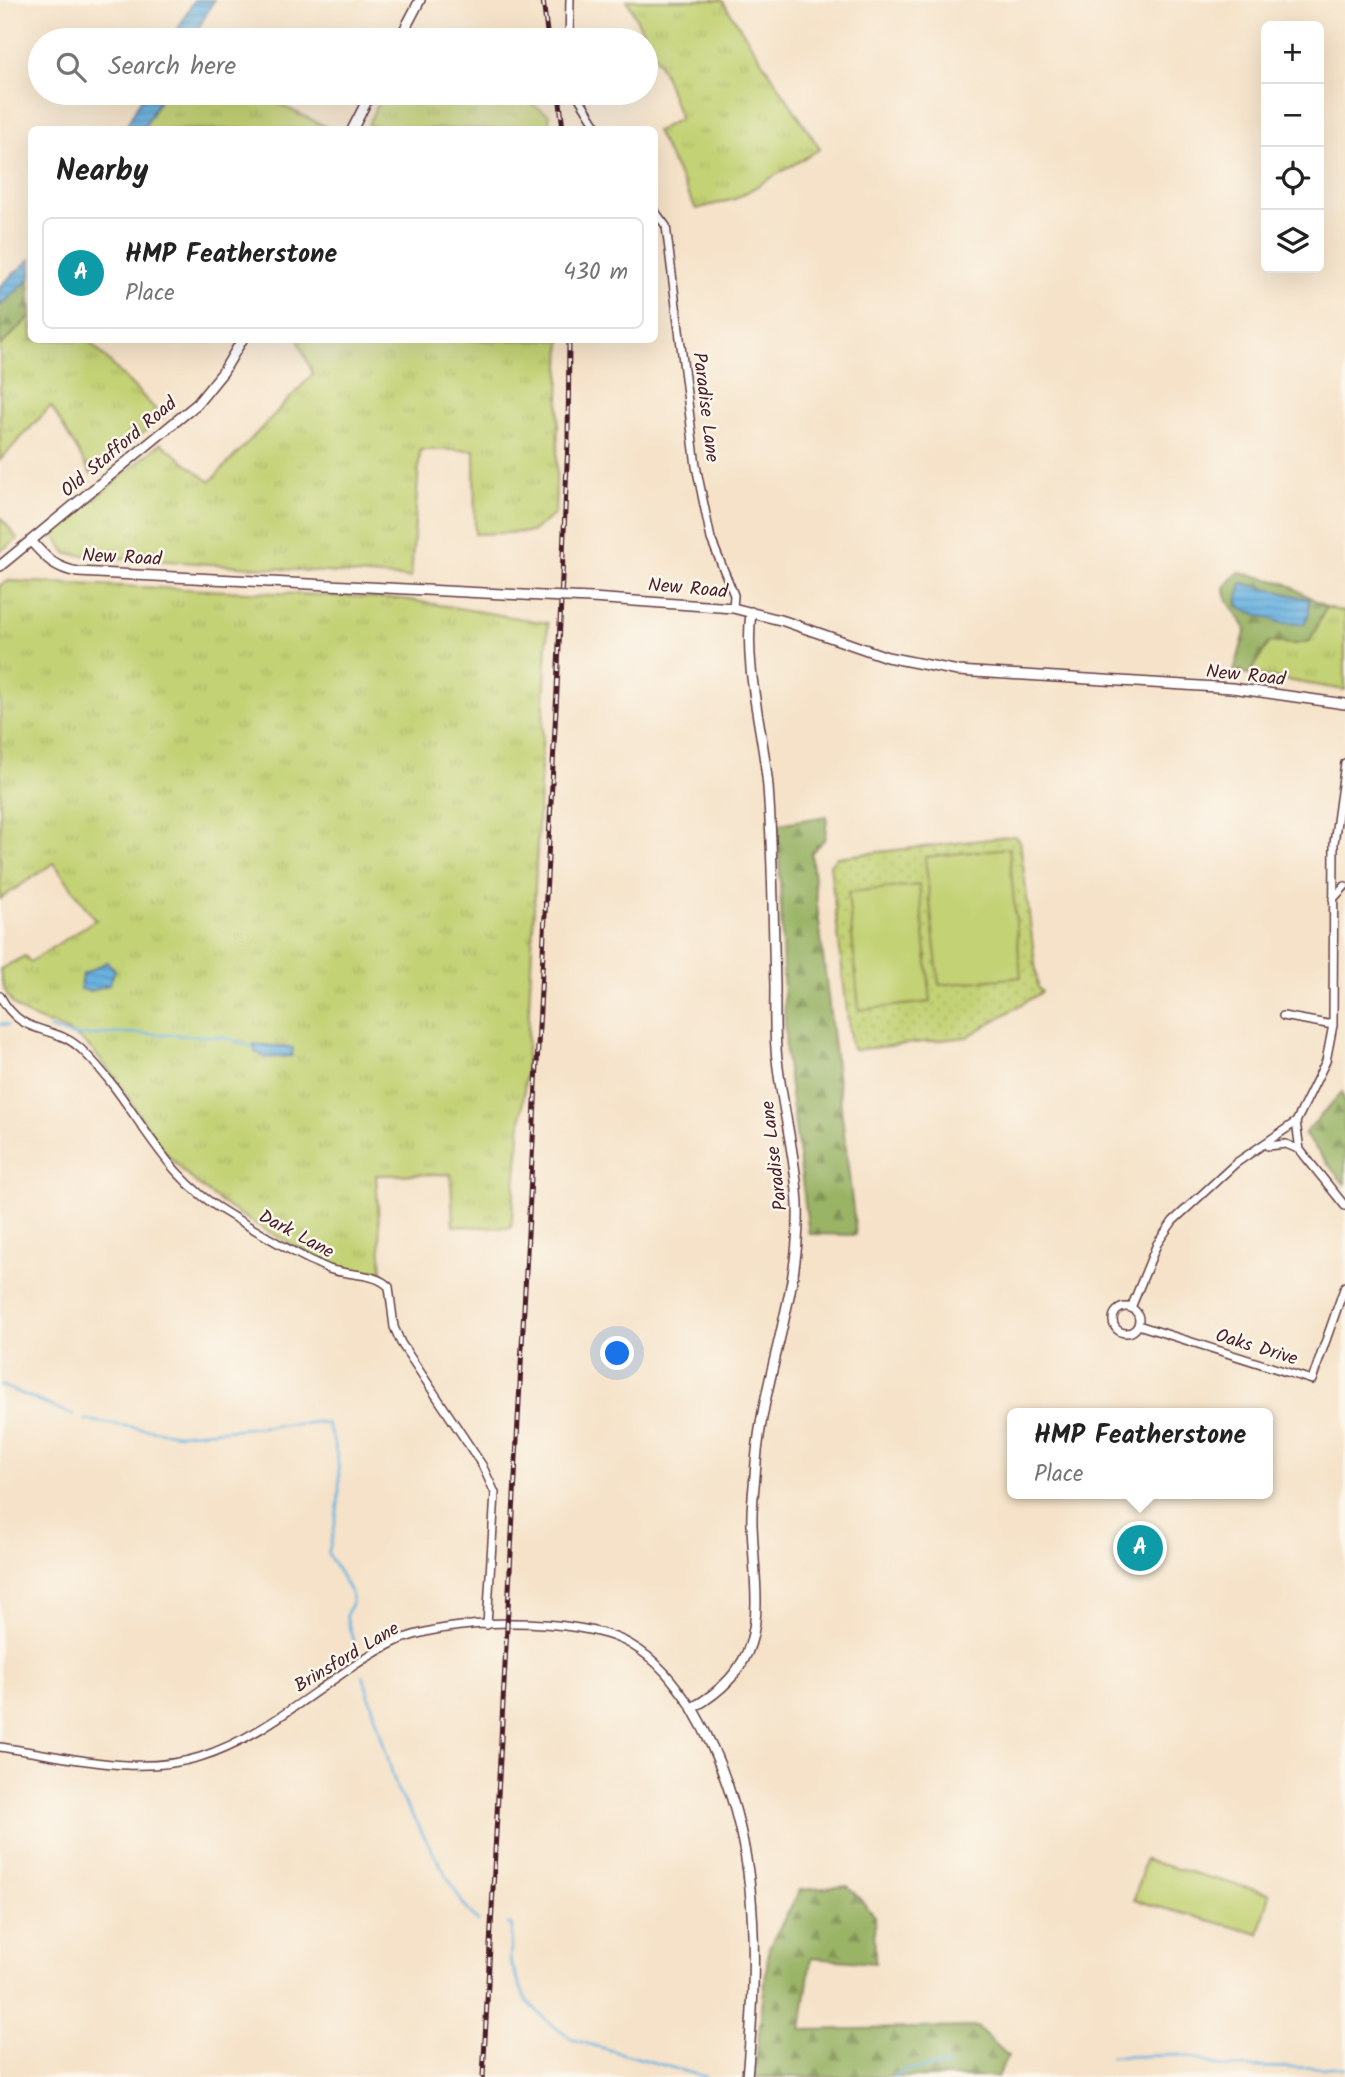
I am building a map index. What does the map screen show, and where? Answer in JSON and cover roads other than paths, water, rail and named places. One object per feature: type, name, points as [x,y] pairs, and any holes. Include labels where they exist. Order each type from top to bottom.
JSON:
[{"type":"street","points":[[405,28],[420,0]]},
{"type":"street","points":[[569,28],[570,0]]},
{"type":"street","points":[[354,126],[365,105]]},
{"type":"street","points":[[583,105],[597,126]]},
{"type":"street","name":"Paradise Lane","points":[[658,215],[666,226],[696,466],[711,539],[734,595],[733,608]]},
{"type":"street","name":"Old Stafford Road","points":[[0,566],[197,404],[223,372],[240,343]]},
{"type":"street","name":"New Road","points":[[31,541],[51,563],[62,569],[78,572],[592,598],[733,608],[887,657],[958,671],[1231,688],[1345,704]]},
{"type":"street","name":"Paradise Lane","points":[[692,1708],[719,1693],[737,1674],[747,1657],[755,1627],[752,1521],[757,1457],[766,1391],[792,1286],[798,1221],[792,1146],[776,1059],[771,838],[762,735],[749,654],[751,612]]},
{"type":"street","points":[[1131,1308],[1157,1244],[1173,1221],[1236,1163],[1264,1147],[1296,1122],[1326,1061],[1333,1025],[1334,843],[1345,763]]},
{"type":"street","points":[[1333,899],[1345,886]]},
{"type":"street","name":"Dark Lane","points":[[0,996],[20,1023],[63,1037],[82,1050],[116,1088],[160,1155],[185,1183],[208,1201],[329,1269],[378,1279],[389,1287],[394,1327],[401,1343],[482,1465],[495,1493],[487,1625]]},
{"type":"street","points":[[1283,1016],[1333,1025]]},
{"type":"street","points":[[1296,1122],[1300,1150]]},
{"type":"street","points":[[1264,1147],[1286,1144],[1300,1150],[1345,1206]]},
{"type":"street","name":"Oaks Drive","points":[[1138,1325],[1312,1380],[1345,1286]]},
{"type":"street","points":[[1123,1307],[1131,1308],[1139,1317],[1138,1325],[1126,1333],[1119,1331],[1113,1324],[1116,1311],[1123,1307]]},
{"type":"street","name":"Brinsford Lane","points":[[0,1747],[132,1766],[175,1763],[198,1758],[254,1732],[405,1637],[444,1627],[569,1627],[628,1642],[667,1672],[692,1708]]},
{"type":"street","points":[[692,1708],[710,1741],[730,1791],[746,1858],[755,1927],[754,2006],[747,2077]]},
{"type":"water","points":[[194,0],[214,0],[199,28],[179,28]]},
{"type":"water","points":[[138,105],[156,105],[145,126],[127,126]]},
{"type":"water","points":[[28,262],[28,281],[0,306],[0,286]]},
{"type":"water","points":[[1242,583],[1309,599],[1309,614],[1304,624],[1282,623],[1242,609],[1237,601]]},
{"type":"water","points":[[107,962],[115,970],[109,985],[90,991],[80,989],[82,975]]},
{"type":"water","points":[[254,1044],[293,1048],[292,1056],[267,1058],[255,1052]]},
{"type":"waterway","points":[[0,1024],[8,1025]]},
{"type":"waterway","points":[[50,1029],[75,1036],[130,1033],[223,1037],[253,1047]]},
{"type":"waterway","points":[[0,1385],[73,1415]]},
{"type":"waterway","points":[[86,1420],[178,1434],[319,1422],[327,1424],[339,1472],[336,1521],[328,1554],[351,1593],[352,1601],[346,1616],[357,1654]]},
{"type":"waterway","points":[[363,1675],[397,1789],[463,1904],[478,1922]]},
{"type":"waterway","points":[[508,1924],[512,1925],[510,1961],[526,2000],[545,2019],[571,2039],[705,2077]]},
{"type":"waterway","points":[[1110,2057],[1180,2055],[1224,2067],[1345,2068]]},
{"type":"waterway","points":[[893,2077],[905,2070],[948,2066]]},
{"type":"railway","points":[[543,0],[546,28]]},
{"type":"railway","points":[[560,105],[563,126]]},
{"type":"railway","points":[[483,2077],[557,690],[568,442],[569,343]]},
{"type":"place","name":"HMP Featherstone","points":[[1140,1548]]}]
